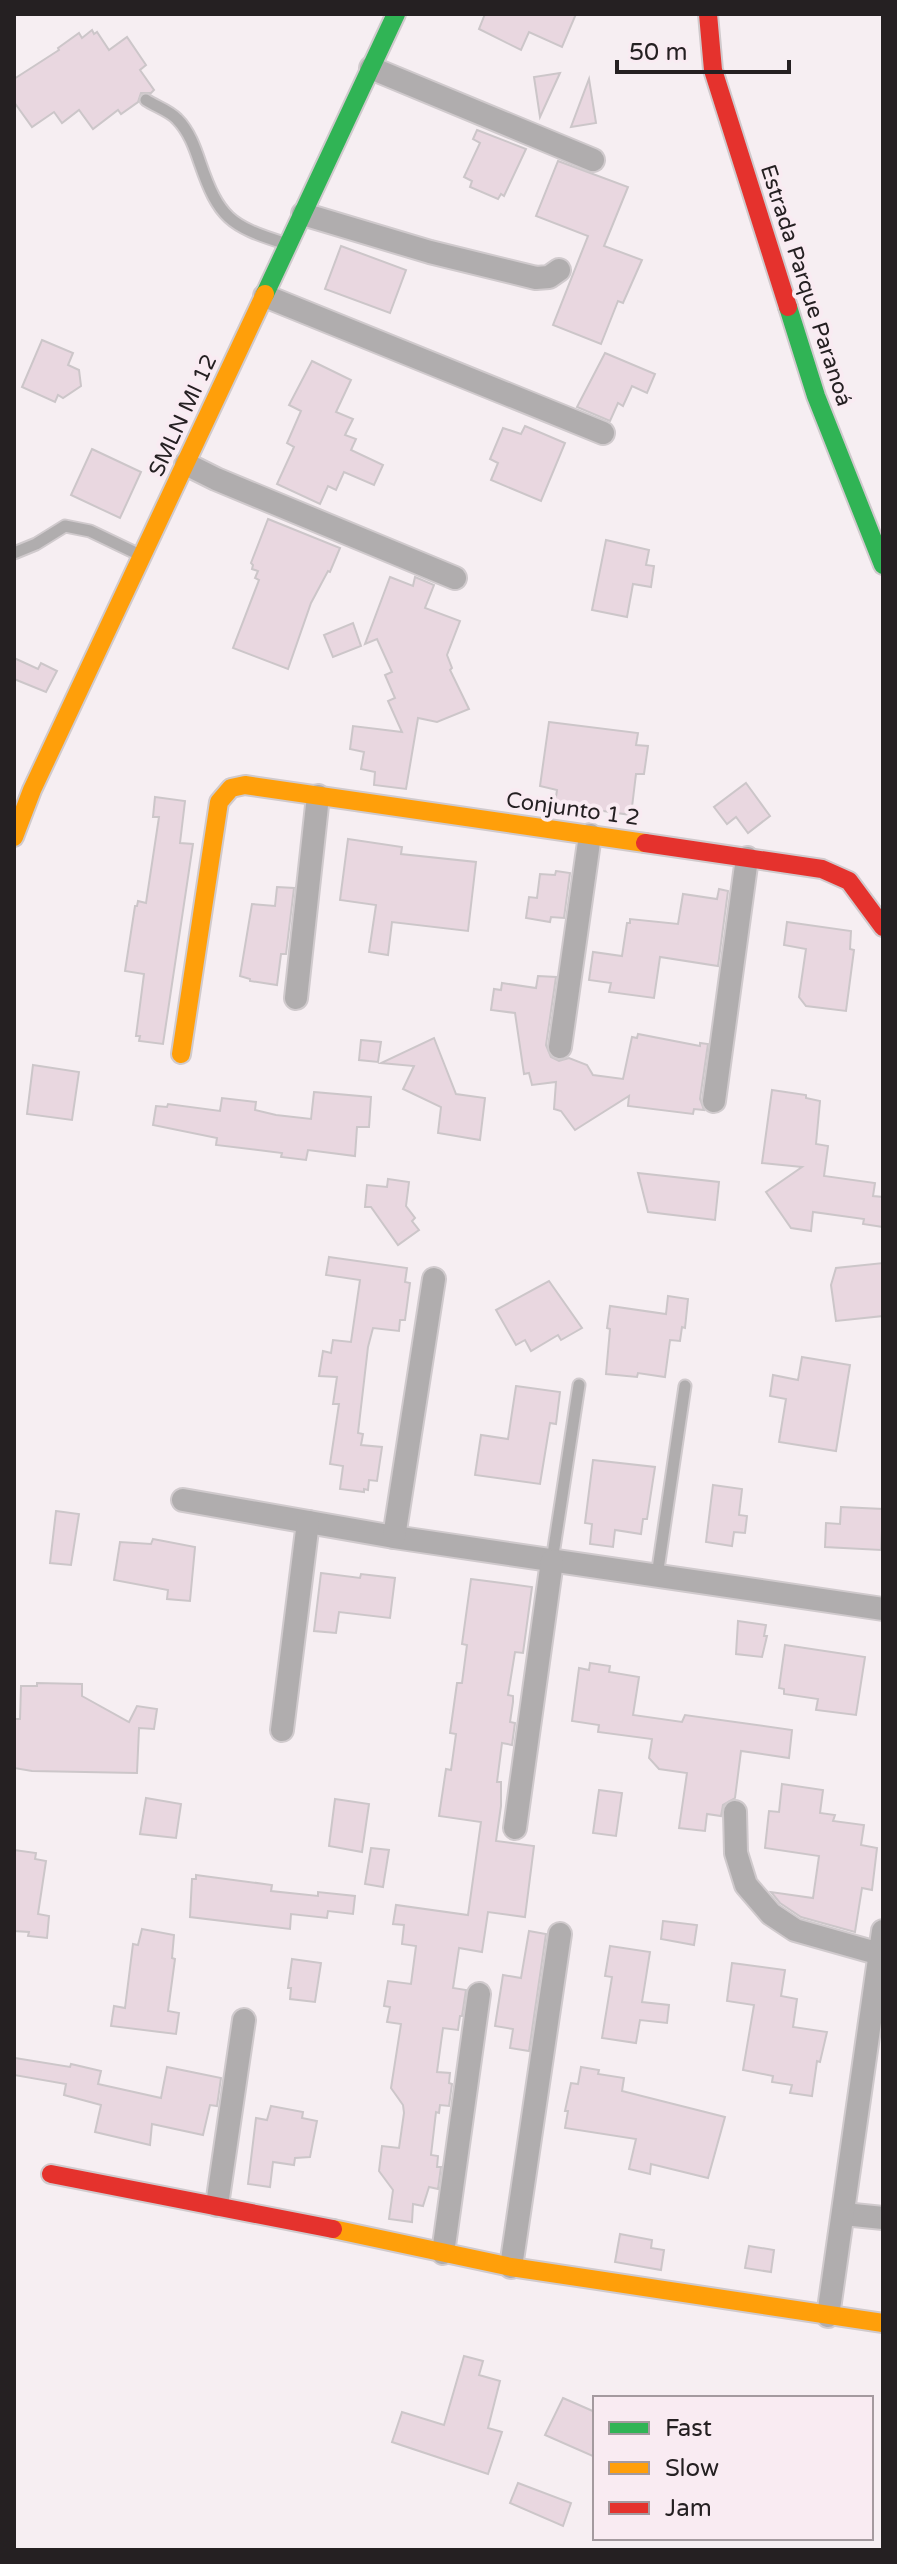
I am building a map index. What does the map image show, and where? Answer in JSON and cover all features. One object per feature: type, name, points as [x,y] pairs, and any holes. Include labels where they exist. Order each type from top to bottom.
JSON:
[{"type":"street","name":"SMLN MI 12","points":[[14,837],[23,790],[142,556],[396,14]]},
{"type":"street","name":"Estrada Parque Paranoá","points":[[708,14],[713,70],[811,381],[883,565]]},
{"type":"street","points":[[371,68],[593,160]]},
{"type":"street","points":[[303,214],[430,252],[536,278],[549,277],[559,270]]},
{"type":"street","points":[[265,296],[603,433]]},
{"type":"street","points":[[186,464],[455,578]]},
{"type":"street","name":"Conjunto 1 2","points":[[181,1054],[219,802],[231,788],[245,785],[822,869],[849,881],[883,927]]},
{"type":"street","points":[[296,998],[318,796]]},
{"type":"street","points":[[560,1047],[590,835]]},
{"type":"street","points":[[714,1101],[747,858]]},
{"type":"street","points":[[394,1537],[434,1279]]},
{"type":"street","points":[[183,1500],[394,1537],[883,1609]]},
{"type":"street","points":[[282,1730],[308,1522]]},
{"type":"street","points":[[515,1828],[552,1561]]},
{"type":"street","points":[[735,1812],[736,1853],[746,1885],[771,1914],[795,1930],[882,1943],[876,2041],[828,2316]]},
{"type":"street","points":[[511,2267],[560,1934]]},
{"type":"street","points":[[443,2253],[479,1994]]},
{"type":"street","points":[[217,2205],[244,2020]]},
{"type":"street","points":[[51,2174],[217,2205],[511,2267],[883,2323]]},
{"type":"street","points":[[844,2214],[883,2218]]},
{"type":"lane","points":[[146,100],[177,118],[193,141],[208,186],[225,215],[246,231],[289,244]]},
{"type":"lane","points":[[14,553],[65,526],[90,531],[142,556]]},
{"type":"lane","points":[[552,1561],[579,1385]]},
{"type":"lane","points":[[657,1577],[685,1386]]},
{"type":"building","points":[[485,14],[576,14],[562,47],[529,32],[521,50],[479,29]]},
{"type":"building","points":[[92,30],[94,34],[97,32],[109,50],[127,37],[146,65],[140,70],[154,90],[141,93],[138,102],[121,114],[118,110],[93,129],[79,110],[62,123],[54,112],[32,127],[14,102],[14,79],[79,33],[82,38]]},
{"type":"building","points":[[560,73],[540,117],[534,77]]},
{"type":"building","points":[[589,79],[596,123],[571,127]]},
{"type":"building","points":[[477,130],[526,149],[504,196],[501,194],[498,199],[470,187],[472,181],[464,177],[480,143],[473,139]]},
{"type":"building","points":[[558,161],[628,187],[604,246],[642,260],[623,303],[618,301],[601,344],[553,325],[588,236],[536,216]]},
{"type":"building","points":[[341,246],[406,270],[390,313],[325,289]]},
{"type":"building","points":[[42,340],[73,353],[68,365],[79,370],[81,386],[63,398],[58,395],[55,402],[22,387]]},
{"type":"building","points":[[605,353],[655,374],[647,393],[632,386],[623,406],[618,403],[610,421],[577,407]]},
{"type":"building","points":[[312,361],[351,380],[336,412],[353,419],[345,435],[356,439],[351,450],[383,465],[374,485],[344,472],[336,490],[328,486],[320,504],[277,484],[294,447],[287,443],[301,411],[289,405]]},
{"type":"building","points":[[525,426],[565,443],[541,501],[491,480],[498,463],[490,459],[503,428],[521,434]]},
{"type":"building","points":[[92,449],[141,472],[120,518],[71,495]]},
{"type":"building","points":[[268,519],[340,548],[311,603],[288,669],[233,648],[259,580],[255,578],[258,571],[252,569],[251,563]]},
{"type":"building","points":[[606,540],[649,550],[646,565],[654,566],[651,587],[633,584],[627,617],[592,610]]},
{"type":"building","points":[[390,577],[413,586],[415,577],[434,585],[425,608],[460,621],[447,655],[450,670],[469,709],[437,722],[418,718],[406,789],[374,785],[375,772],[361,769],[364,752],[350,749],[353,726],[402,732],[388,701],[395,698],[385,675],[392,672],[377,639],[365,644]]},
{"type":"building","points":[[353,623],[361,646],[333,657],[324,635]]},
{"type":"building","points":[[14,658],[38,669],[41,663],[57,671],[46,692],[14,679]]},
{"type":"building","points":[[549,722],[638,733],[636,745],[648,746],[644,774],[636,774],[631,815],[555,804],[557,790],[540,786]]},
{"type":"building","points":[[746,783],[770,816],[748,833],[736,817],[727,824],[714,807]]},
{"type":"building","points":[[155,797],[185,801],[180,843],[193,844],[163,1044],[139,1041],[140,1036],[136,1036],[144,974],[125,971],[135,906],[138,901],[146,903],[159,817],[153,817]]},
{"type":"building","points":[[348,839],[402,847],[401,854],[476,862],[468,931],[392,922],[388,955],[369,952],[376,905],[340,900]]},
{"type":"building","points":[[556,871],[570,873],[564,918],[551,917],[550,922],[526,918],[529,897],[537,898],[540,874],[555,875]]},
{"type":"building","points":[[277,887],[294,888],[286,954],[281,954],[277,985],[250,981],[240,976],[252,904],[275,906]]},
{"type":"building","points":[[719,889],[728,891],[718,966],[660,957],[654,998],[609,992],[611,983],[589,980],[593,952],[622,956],[630,919],[678,924],[683,894],[717,899]]},
{"type":"building","points":[[787,922],[851,931],[850,949],[854,950],[846,1011],[806,1006],[799,997],[806,949],[784,945]]},
{"type":"building","points":[[538,976],[556,977],[546,1045],[551,1057],[559,1061],[569,1058],[587,1065],[593,1075],[623,1079],[632,1037],[637,1038],[638,1034],[700,1046],[700,1043],[708,1044],[700,1099],[704,1110],[694,1109],[693,1114],[628,1106],[629,1096],[575,1130],[561,1111],[554,1109],[556,1082],[532,1085],[529,1073],[524,1074],[515,1013],[491,1010],[494,989],[501,990],[502,983],[536,988]]},
{"type":"building","points":[[434,1038],[456,1094],[485,1098],[480,1140],[438,1133],[441,1107],[403,1089],[414,1066],[381,1063]]},
{"type":"building","points":[[361,1040],[381,1042],[378,1062],[359,1060]]},
{"type":"building","points":[[33,1065],[79,1072],[72,1120],[27,1114]]},
{"type":"building","points":[[772,1090],[806,1095],[806,1098],[820,1101],[816,1144],[828,1146],[824,1176],[875,1183],[873,1196],[883,1197],[883,1227],[863,1224],[864,1219],[813,1212],[811,1231],[791,1228],[766,1192],[802,1167],[762,1163]]},
{"type":"building","points":[[314,1092],[371,1097],[369,1127],[357,1127],[355,1156],[308,1150],[306,1160],[281,1157],[282,1153],[216,1145],[217,1138],[153,1125],[156,1106],[167,1107],[168,1104],[220,1111],[222,1098],[256,1102],[255,1110],[276,1115],[311,1119]]},
{"type":"building","points":[[638,1173],[719,1182],[715,1220],[648,1212]]},
{"type":"building","points":[[388,1179],[409,1182],[406,1206],[419,1230],[398,1245],[371,1207],[365,1207],[367,1185],[387,1187]]},
{"type":"building","points":[[329,1257],[407,1268],[405,1282],[410,1283],[405,1320],[400,1320],[399,1331],[373,1328],[368,1347],[358,1433],[363,1434],[361,1445],[382,1447],[377,1481],[369,1480],[368,1490],[364,1489],[364,1492],[340,1489],[343,1466],[330,1464],[339,1404],[333,1404],[337,1377],[319,1376],[323,1351],[331,1353],[333,1340],[351,1342],[360,1280],[326,1275]]},
{"type":"building","points":[[883,1263],[883,1316],[836,1321],[831,1285],[836,1268]]},
{"type":"building","points":[[549,1281],[582,1328],[561,1340],[558,1335],[531,1351],[525,1340],[516,1345],[496,1310]]},
{"type":"building","points":[[668,1296],[688,1299],[685,1328],[682,1327],[680,1341],[670,1340],[665,1377],[638,1373],[637,1377],[606,1374],[610,1306],[666,1314]]},
{"type":"building","points":[[802,1357],[850,1365],[836,1451],[779,1442],[786,1399],[770,1396],[773,1375],[798,1380]]},
{"type":"building","points":[[516,1386],[560,1392],[556,1424],[550,1423],[540,1484],[475,1475],[481,1435],[508,1439]]},
{"type":"building","points":[[593,1460],[655,1467],[647,1519],[643,1519],[641,1534],[615,1530],[613,1547],[590,1544],[592,1524],[585,1523]]},
{"type":"building","points":[[713,1485],[742,1489],[739,1515],[747,1516],[745,1533],[734,1532],[732,1546],[706,1542]]},
{"type":"building","points":[[841,1507],[883,1509],[881,1550],[825,1547],[826,1523],[840,1524]]},
{"type":"building","points":[[56,1511],[79,1514],[71,1565],[50,1563]]},
{"type":"building","points":[[153,1539],[195,1547],[190,1601],[167,1599],[168,1590],[114,1580],[120,1542],[151,1544]]},
{"type":"building","points":[[321,1573],[395,1578],[390,1618],[339,1612],[336,1633],[314,1631]]},
{"type":"building","points":[[471,1579],[532,1587],[523,1653],[515,1652],[508,1695],[513,1696],[510,1722],[515,1723],[512,1745],[502,1743],[497,1782],[501,1782],[501,1806],[496,1841],[534,1846],[525,1917],[488,1912],[482,1952],[459,1948],[453,1988],[466,1990],[462,2016],[458,2030],[443,2028],[437,2072],[450,2073],[449,2083],[452,2084],[449,2106],[440,2105],[439,2113],[436,2112],[431,2155],[438,2156],[437,2167],[441,2167],[438,2189],[429,2187],[423,2206],[413,2204],[412,2222],[389,2219],[393,2190],[379,2171],[382,2146],[399,2148],[404,2113],[403,2105],[391,2088],[401,2024],[387,2022],[390,2007],[384,2006],[388,1981],[411,1984],[416,1946],[402,1944],[404,1925],[393,1924],[396,1905],[468,1915],[481,1822],[439,1816],[446,1769],[451,1770],[456,1734],[450,1733],[457,1683],[462,1683],[467,1645],[462,1644]]},
{"type":"building","points":[[738,1621],[766,1625],[762,1657],[736,1654]]},
{"type":"building","points":[[785,1645],[865,1657],[856,1715],[816,1710],[818,1699],[784,1694],[784,1689],[779,1688]]},
{"type":"building","points":[[590,1663],[610,1666],[609,1672],[639,1677],[633,1715],[682,1722],[685,1715],[792,1730],[789,1758],[741,1751],[735,1798],[723,1805],[721,1816],[707,1814],[705,1831],[679,1828],[687,1773],[659,1769],[649,1758],[652,1739],[598,1732],[599,1725],[572,1721],[579,1668],[589,1670]]},
{"type":"building","points":[[37,1683],[82,1684],[82,1696],[129,1722],[137,1706],[157,1709],[154,1729],[139,1728],[137,1773],[14,1768],[14,1719],[20,1719],[21,1686],[37,1686]]},
{"type":"building","points":[[782,1784],[823,1790],[820,1813],[835,1815],[833,1821],[864,1825],[861,1845],[877,1848],[872,1890],[862,1888],[855,1932],[801,1917],[780,1903],[771,1892],[813,1898],[819,1856],[765,1848],[769,1811],[779,1812]]},
{"type":"building","points":[[599,1790],[622,1793],[616,1836],[593,1833]]},
{"type":"building","points":[[146,1798],[181,1804],[176,1838],[140,1834]]},
{"type":"building","points":[[335,1799],[369,1804],[362,1852],[329,1846]]},
{"type":"building","points":[[371,1848],[389,1850],[383,1887],[365,1884]]},
{"type":"building","points":[[14,1850],[36,1853],[35,1859],[46,1861],[38,1914],[49,1916],[47,1938],[14,1931]]},
{"type":"building","points":[[196,1875],[272,1885],[271,1891],[355,1896],[353,1914],[328,1911],[327,1918],[291,1914],[290,1929],[190,1917],[192,1879],[196,1879]]},
{"type":"building","points":[[663,1921],[697,1925],[694,1945],[661,1939]]},
{"type":"building","points":[[142,1929],[174,1935],[172,1958],[175,1959],[168,2011],[179,2013],[176,2034],[111,2026],[114,2006],[125,2008],[133,1944],[138,1945]]},
{"type":"building","points":[[529,1931],[546,1934],[529,2051],[510,2048],[513,2029],[495,2026],[503,1975],[521,1978]]},
{"type":"building","points":[[610,1946],[650,1952],[642,2002],[669,2005],[667,2023],[640,2020],[636,2043],[602,2038],[612,1977],[605,1976]]},
{"type":"building","points":[[292,1959],[321,1963],[315,2002],[290,1999],[291,1988],[288,1988]]},
{"type":"building","points":[[732,1963],[785,1970],[781,1996],[797,1999],[793,2027],[827,2032],[820,2062],[817,2061],[812,2096],[790,2093],[792,2085],[772,2082],[773,2076],[743,2070],[754,2005],[727,2001]]},
{"type":"building","points":[[15,2058],[70,2067],[71,2064],[101,2071],[98,2084],[161,2098],[167,2067],[221,2078],[217,2106],[210,2105],[203,2135],[152,2124],[150,2145],[95,2132],[101,2105],[64,2095],[66,2084],[14,2075]]},
{"type":"building","points":[[581,2067],[599,2070],[598,2074],[624,2078],[622,2091],[725,2117],[708,2178],[651,2164],[650,2174],[629,2169],[636,2139],[565,2128],[571,2083],[578,2084]]},
{"type":"building","points":[[271,2106],[303,2112],[302,2118],[317,2121],[310,2157],[295,2158],[294,2165],[273,2162],[270,2187],[248,2184],[256,2118],[267,2120]]},
{"type":"building","points":[[620,2234],[652,2240],[651,2248],[664,2250],[661,2270],[615,2262]]},
{"type":"building","points":[[749,2246],[774,2250],[771,2272],[745,2268]]},
{"type":"building","points":[[464,2356],[483,2361],[479,2375],[500,2381],[488,2428],[502,2432],[488,2474],[392,2442],[402,2412],[444,2425]]},
{"type":"building","points":[[563,2398],[593,2411],[593,2456],[545,2435]]},
{"type":"building","points":[[518,2483],[571,2503],[563,2526],[510,2503]]},
{"type":"traffic: fast","points":[[265,294],[396,14]]},
{"type":"traffic: fast","points":[[788,307],[816,396],[883,565]]},
{"type":"traffic: slow","points":[[14,837],[32,790],[265,294]]},
{"type":"traffic: slow","points":[[181,1054],[219,802],[231,788],[245,785],[645,843]]},
{"type":"traffic: slow","points":[[333,2229],[511,2267],[883,2323]]},
{"type":"traffic: jam","points":[[708,14],[713,70],[788,307]]},
{"type":"traffic: jam","points":[[645,843],[822,869],[849,881],[883,927]]},
{"type":"traffic: jam","points":[[51,2174],[333,2229]]}]
